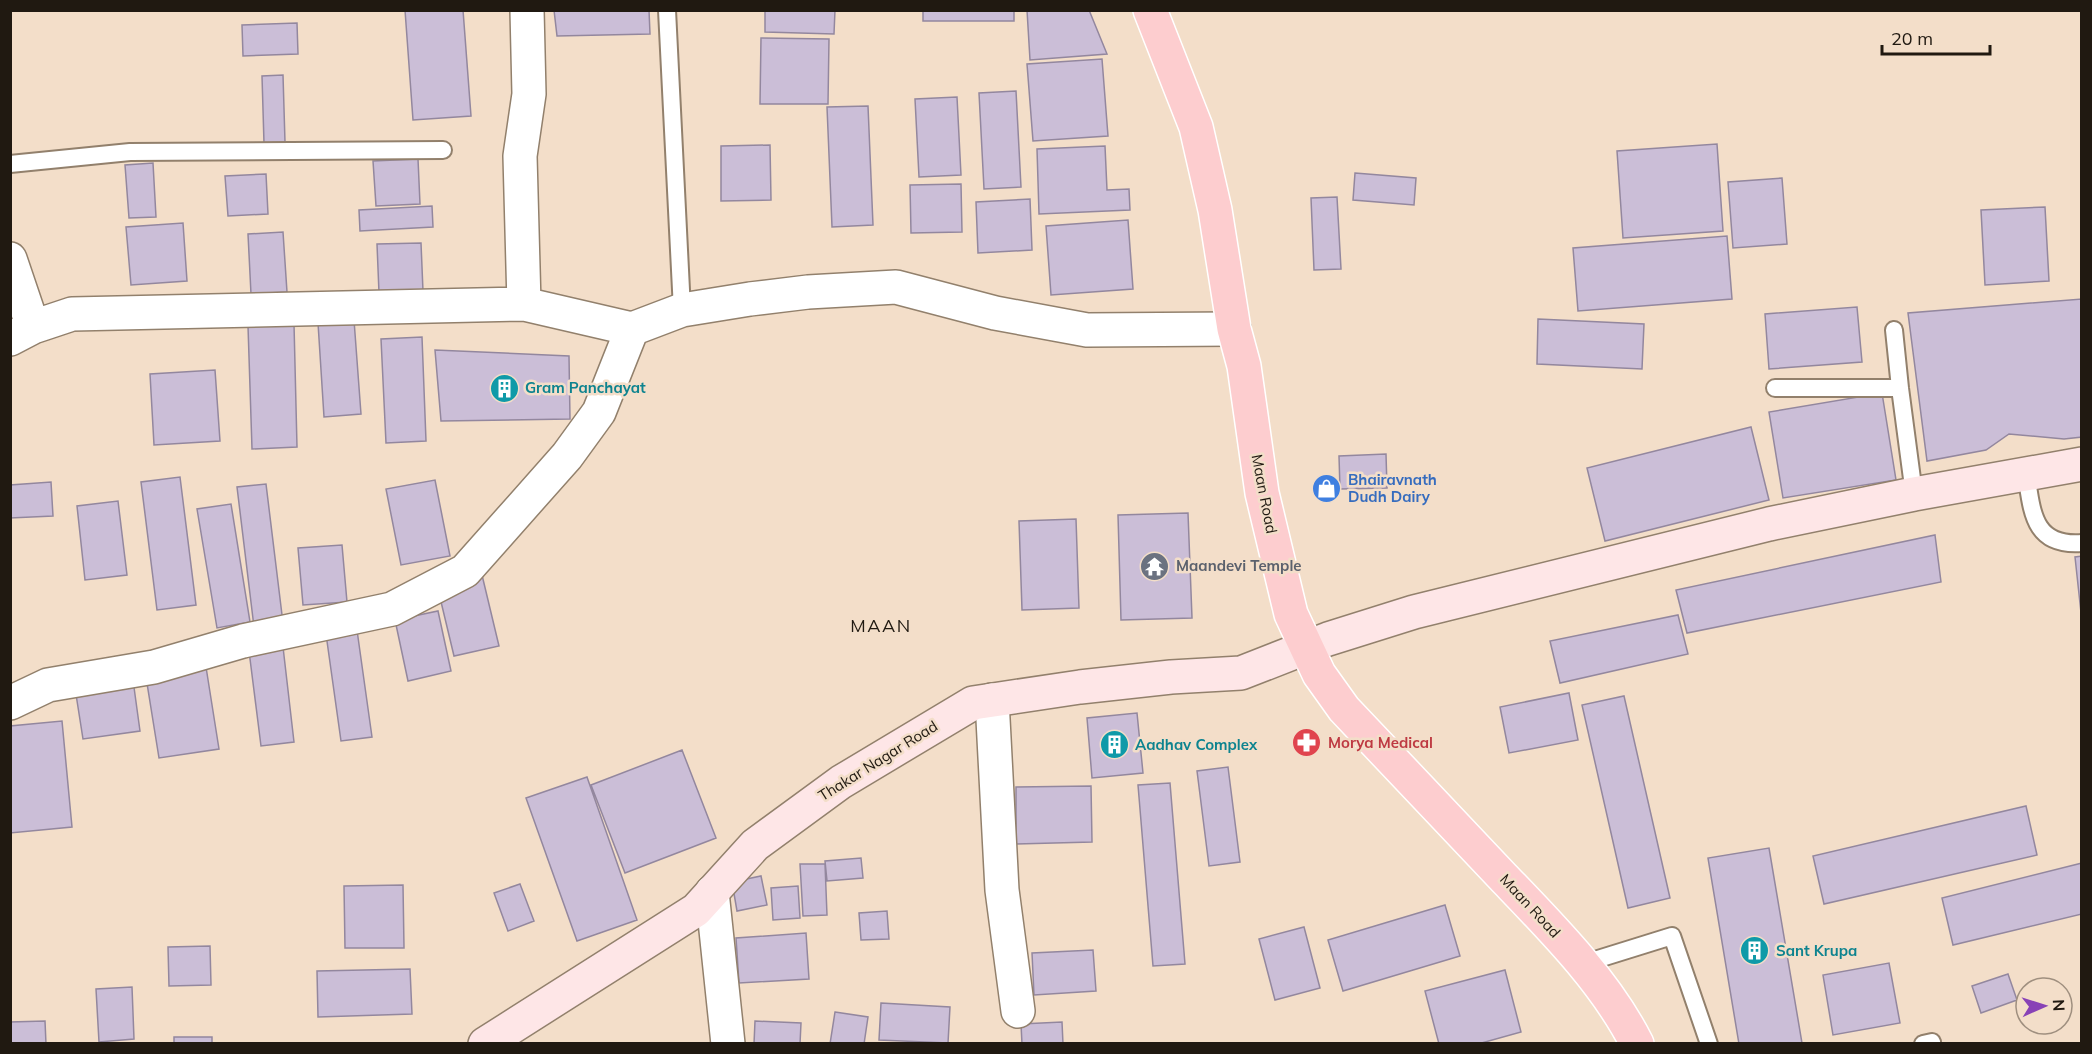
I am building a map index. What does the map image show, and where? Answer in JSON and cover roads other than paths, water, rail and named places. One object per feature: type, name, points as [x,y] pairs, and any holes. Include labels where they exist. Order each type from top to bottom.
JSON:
[{"type":"main road","name":"Maan Road","points":[[1150,10],[1196,127],[1215,210],[1234,329],[1244,366],[1262,493],[1291,614],[1306,648],[1319,674],[1344,709],[1546,922],[1593,977],[1629,1028],[1637,1044]]},
{"type":"street","points":[[524,304],[520,156],[530,94],[527,10]]},
{"type":"street","points":[[10,259],[22,333],[72,314],[524,304],[632,329],[682,310],[808,292],[896,287],[994,313],[1087,330],[1234,329]]},
{"type":"street","points":[[10,703],[48,685],[153,667],[243,641],[392,609],[465,571],[567,456],[599,412],[632,329]]},
{"type":"street","name":"Thakar Nagar Road","points":[[485,1044],[696,910],[755,845],[841,782],[973,703],[1080,687],[1171,677],[1241,673],[1306,648],[1414,612],[1769,524],[1914,494],[2082,464]]},
{"type":"street","points":[[992,700],[1002,890],[1018,1011]]},
{"type":"street","points":[[712,892],[728,1044]]},
{"type":"lane","points":[[667,10],[682,310]]},
{"type":"lane","points":[[10,164],[130,152],[443,150]]},
{"type":"lane","points":[[1894,330],[1914,494]]},
{"type":"lane","points":[[1775,388],[1900,388]]},
{"type":"lane","points":[[2026,473],[2034,519],[2042,532],[2053,540],[2072,544],[2082,543]]},
{"type":"lane","points":[[1582,964],[1672,936],[1709,1044]]},
{"type":"place","name":"Gram Panchayat","points":[[504,388]]},
{"type":"place","name":"Bhairavnath Dudh Dairy","points":[[1327,489]]},
{"type":"place","name":"Maandevi Temple","points":[[1155,566]]},
{"type":"place","name":"Morya Medical","points":[[1307,743]]},
{"type":"place","name":"Aadhav Complex","points":[[1114,745]]},
{"type":"place","name":"Sant Krupa","points":[[1755,951]]},
{"type":"district","name":"MAAN","points":[[881,626]]}]
